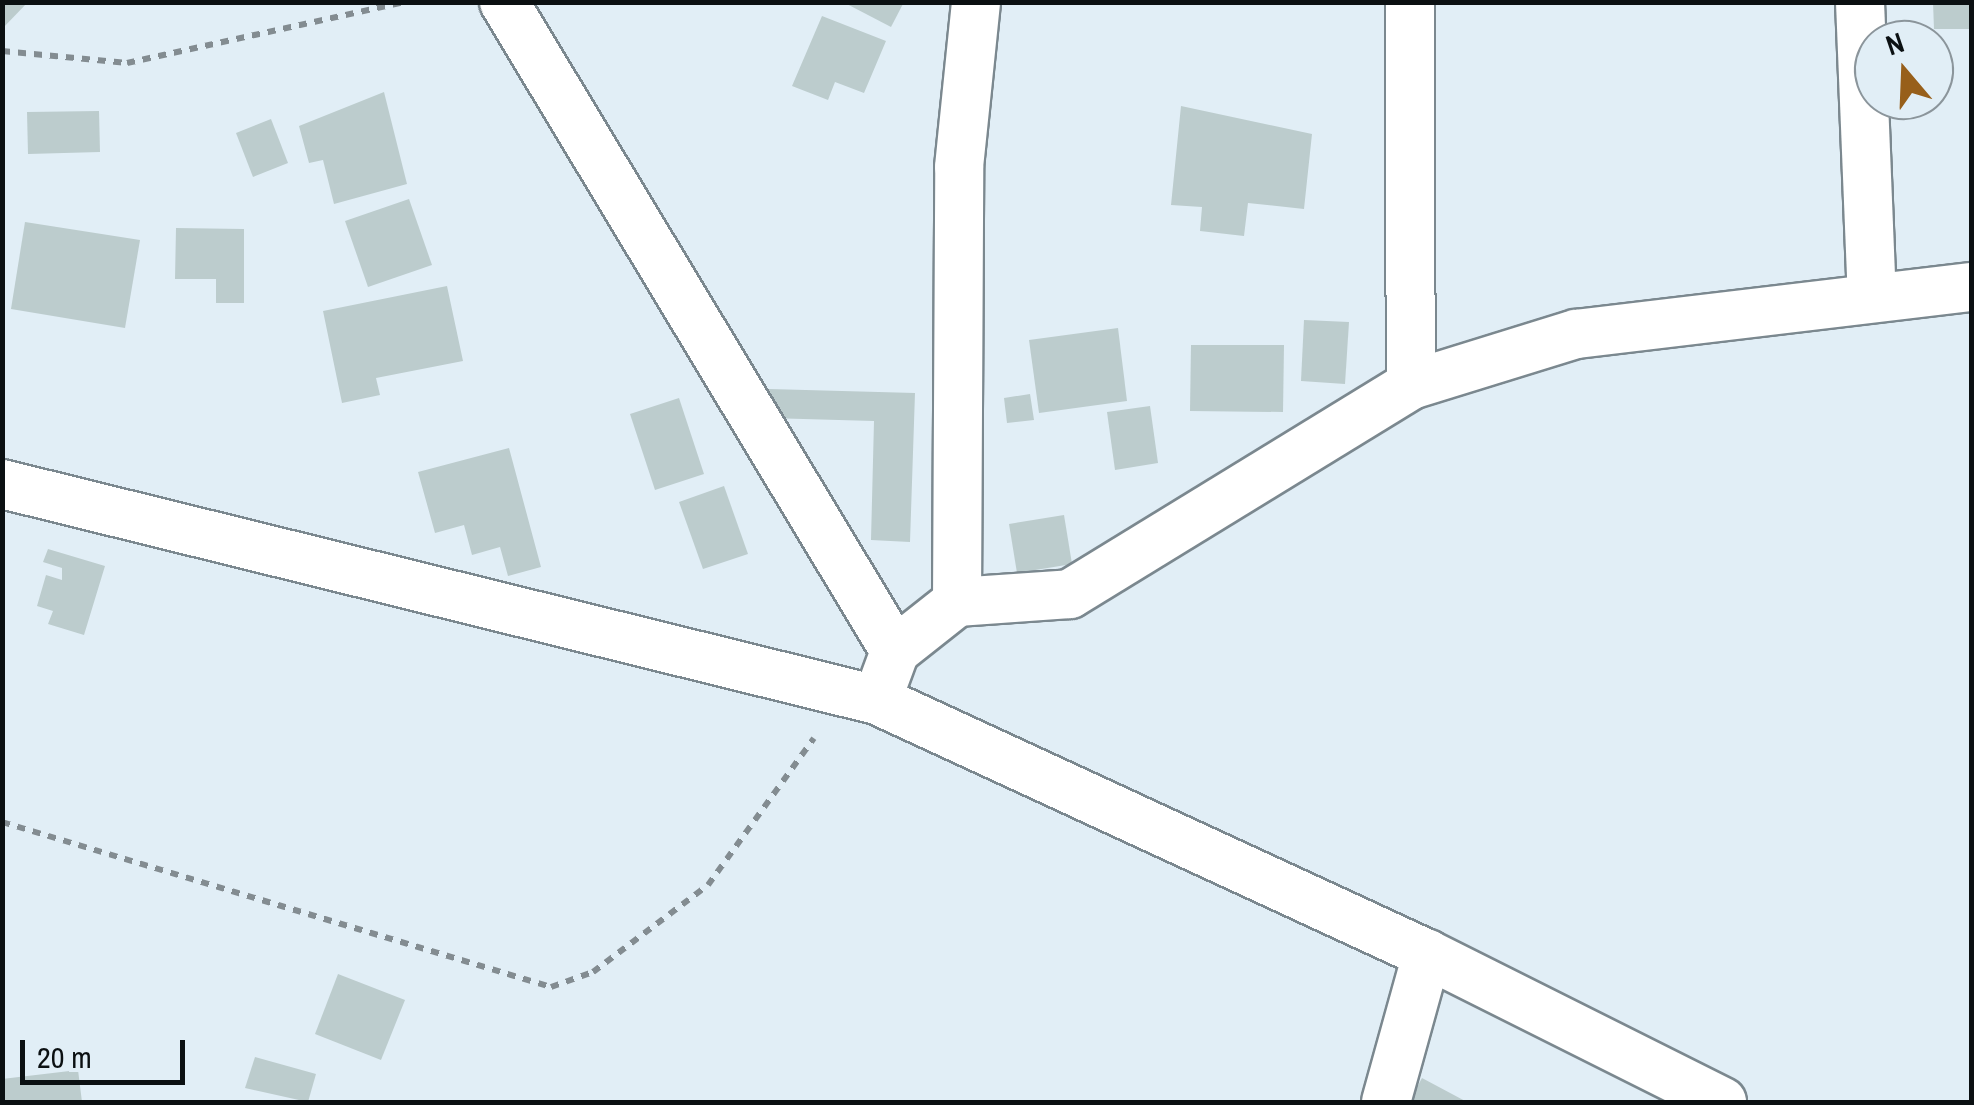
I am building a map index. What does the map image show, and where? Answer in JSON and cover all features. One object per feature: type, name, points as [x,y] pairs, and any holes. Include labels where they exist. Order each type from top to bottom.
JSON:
[{"type":"street","points":[[504,2],[896,651]]},
{"type":"street","points":[[957,602],[959,167],[976,2]]},
{"type":"street","points":[[1410,2],[1412,385]]},
{"type":"street","points":[[1860,2],[1872,296]]},
{"type":"street","points":[[861,696],[896,651],[957,602],[1070,594],[1412,385],[1576,334],[1872,296],[1970,300]]},
{"type":"street","points":[[2,484],[861,696],[1427,954],[1722,1102]]},
{"type":"street","points":[[1386,1102],[1427,954]]},
{"type":"path","points":[[2,51],[128,64],[405,2]]},
{"type":"path","points":[[2,822],[551,986],[593,972],[730,864],[861,696]]},
{"type":"building","points":[[2,2],[28,2],[2,29]]},
{"type":"building","points":[[843,2],[904,2],[891,27]]},
{"type":"building","points":[[1933,2],[1972,2],[1972,29],[1954,29],[1954,20],[1934,20]]},
{"type":"building","points":[[822,16],[886,41],[864,93],[835,82],[828,100],[792,86]]},
{"type":"building","points":[[384,92],[407,184],[334,204],[323,160],[309,163],[299,126]]},
{"type":"building","points":[[1181,106],[1312,134],[1304,209],[1248,203],[1244,236],[1200,231],[1202,207],[1171,205]]},
{"type":"building","points":[[99,111],[100,152],[28,154],[27,112]]},
{"type":"building","points":[[271,119],[288,163],[253,177],[236,133]]},
{"type":"building","points":[[409,199],[432,265],[368,287],[345,221]]},
{"type":"building","points":[[25,222],[140,240],[125,328],[11,309]]},
{"type":"building","points":[[176,228],[244,229],[244,303],[216,303],[216,279],[175,279]]},
{"type":"building","points":[[447,286],[463,361],[376,378],[380,395],[342,403],[323,311]]},
{"type":"building","points":[[1304,320],[1349,322],[1345,384],[1301,381]]},
{"type":"building","points":[[1118,328],[1127,401],[1039,413],[1029,340]]},
{"type":"building","points":[[1191,345],[1284,345],[1283,412],[1190,411]]},
{"type":"building","points":[[769,389],[915,393],[910,542],[871,540],[874,421],[768,418]]},
{"type":"building","points":[[1030,394],[1034,420],[1007,423],[1004,398]]},
{"type":"building","points":[[679,398],[704,474],[655,490],[630,414]]},
{"type":"building","points":[[1150,406],[1158,463],[1115,470],[1107,412]]},
{"type":"building","points":[[509,448],[541,567],[508,576],[500,547],[472,555],[464,525],[435,533],[418,472]]},
{"type":"building","points":[[724,486],[748,554],[703,569],[679,502]]},
{"type":"building","points":[[1064,515],[1072,564],[1017,573],[1009,524]]},
{"type":"building","points":[[48,549],[105,566],[84,635],[48,624],[53,611],[37,606],[46,575],[62,580],[62,568],[43,562]]},
{"type":"building","points":[[338,974],[405,1000],[381,1060],[315,1034]]},
{"type":"building","points":[[255,1057],[316,1074],[308,1102],[245,1088]]},
{"type":"building","points":[[78,1070],[82,1102],[2,1102],[2,1079]]},
{"type":"building","points":[[1422,1078],[1467,1102],[1409,1102]]}]
